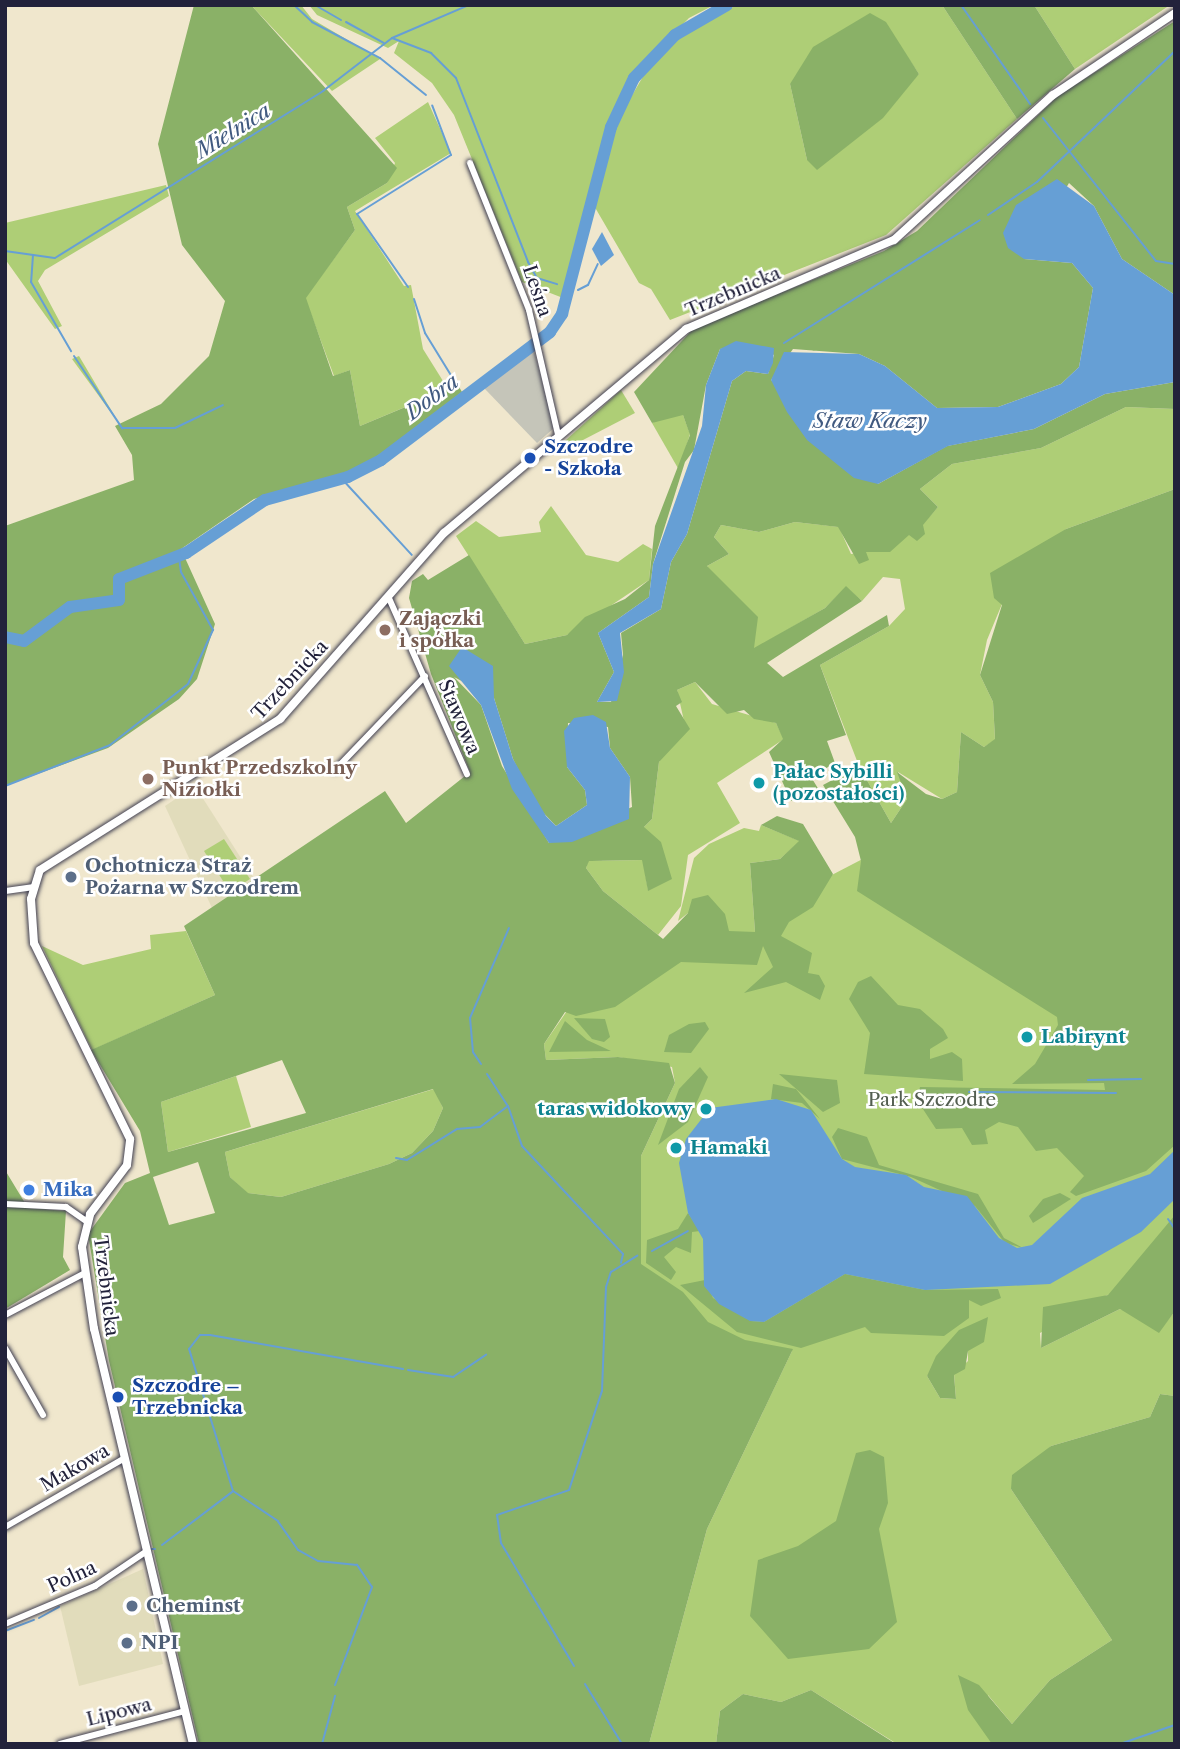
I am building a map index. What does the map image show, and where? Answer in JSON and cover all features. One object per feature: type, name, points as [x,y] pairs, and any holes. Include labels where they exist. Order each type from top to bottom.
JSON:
[{"type":"street","name":"Trzebnicka","points":[[193,1744],[125,1458],[85,1273],[86,1221],[127,1165],[130,1139],[37,953],[33,887],[44,865],[272,725],[444,533],[558,435],[698,321],[894,240],[1053,95],[1175,13]]},
{"type":"street","name":"Leśna","points":[[470,163],[535,338],[558,435]]},
{"type":"street","name":"Stawowa","points":[[388,596],[467,774]]},
{"type":"street","points":[[335,770],[425,676]]},
{"type":"street","points":[[5,891],[33,887]]},
{"type":"street","points":[[5,1204],[66,1207],[86,1221]]},
{"type":"street","points":[[5,1315],[85,1273]]},
{"type":"street","points":[[5,1348],[43,1415]]},
{"type":"street","name":"Makowa","points":[[5,1527],[125,1458]]},
{"type":"street","name":"Polna","points":[[5,1624],[95,1586],[147,1551]]},
{"type":"street","name":"Lipowa","points":[[60,1744],[185,1712]]},
{"type":"shaded area","points":[[534,350],[554,428],[537,443],[484,388]]},
{"type":"shaded area","points":[[195,786],[255,880],[212,908],[165,806]]},
{"type":"shaded area","points":[[143,1569],[163,1664],[79,1686],[60,1606]]},
{"type":"green space","points":[[194,5],[251,5],[397,168],[387,183],[347,207],[355,230],[306,298],[333,376],[350,370],[360,426],[458,385],[462,392],[379,456],[345,473],[254,499],[181,549],[215,624],[197,679],[179,699],[108,748],[5,786],[5,526],[134,480],[132,455],[115,426],[161,404],[209,356],[225,301],[182,245],[158,144]]},
{"type":"green space","points":[[251,5],[301,5],[312,19],[380,59],[332,91]]},
{"type":"green space","points":[[309,5],[714,5],[689,18],[629,79],[610,122],[563,298],[522,282],[454,115],[432,83],[394,53],[399,41],[388,48],[317,15]]},
{"type":"green space","points":[[739,5],[942,5],[1017,119],[886,235],[670,320],[651,289],[639,283],[593,204],[616,123],[652,61],[709,15]],"holes":[[[902,49],[919,74],[807,160],[790,84]]]},
{"type":"green space","points":[[942,5],[1034,5],[1075,69],[1017,119]]},
{"type":"green space","points":[[1034,5],[1170,5],[1075,69]]},
{"type":"green space","points":[[870,13],[886,22],[919,74],[883,118],[817,170],[807,160],[790,84],[813,47]]},
{"type":"green space","points":[[1175,21],[1175,295],[1122,259],[1094,206],[1069,183],[1024,259],[1072,263],[1093,288],[1079,367],[1061,384],[998,407],[937,408],[885,366],[859,354],[793,349],[771,380],[878,484],[947,446],[1034,429],[1105,394],[1175,382],[1175,409],[1126,407],[1041,448],[952,464],[920,489],[938,507],[923,525],[925,534],[917,541],[909,535],[890,552],[866,552],[869,560],[859,564],[838,527],[795,522],[759,532],[721,525],[714,537],[729,554],[707,566],[758,617],[754,648],[825,608],[846,586],[862,601],[767,663],[783,677],[887,615],[889,626],[820,665],[846,735],[827,741],[835,763],[811,777],[819,790],[791,801],[769,752],[783,739],[776,723],[754,719],[744,710],[727,714],[695,682],[677,690],[682,702],[676,706],[690,729],[659,762],[652,819],[644,827],[661,842],[672,879],[648,891],[642,860],[589,861],[586,868],[603,891],[663,939],[688,913],[692,899],[708,895],[725,914],[729,931],[755,932],[750,863],[780,859],[799,841],[761,825],[777,816],[803,824],[833,874],[813,907],[789,922],[781,936],[812,953],[808,973],[819,975],[825,986],[820,1000],[786,982],[744,993],[773,967],[763,946],[757,965],[681,962],[615,1007],[576,1016],[565,1012],[544,1044],[546,1060],[618,1057],[669,1063],[675,1083],[641,1156],[641,1264],[683,1292],[708,1322],[745,1340],[793,1349],[707,1529],[649,1744],[199,1744],[109,1361],[88,1234],[125,1183],[150,1173],[140,1131],[91,1050],[215,995],[184,926],[385,791],[406,823],[470,772],[431,674],[409,598],[412,581],[423,574],[428,580],[469,555],[525,644],[567,635],[585,617],[625,599],[649,580],[655,526],[690,435],[683,415],[652,423],[634,392],[694,328],[884,251],[917,231],[1058,96]],"holes":[[[755,345],[774,355],[768,374],[746,371],[732,381],[687,534],[671,562],[661,609],[621,633],[623,655],[611,702],[597,702],[614,672],[598,633],[649,597],[653,564],[685,462],[694,450],[706,385],[720,349]],[[454,677],[494,698],[513,759],[534,803],[556,826],[587,805],[585,790],[567,767],[568,723],[608,727],[610,748],[630,777],[632,807],[549,843],[502,766],[481,705]],[[282,1060],[306,1113],[168,1152],[161,1102]],[[433,1089],[443,1108],[433,1131],[412,1153],[389,1164],[281,1197],[248,1193],[230,1177],[225,1152]],[[198,1162],[215,1213],[169,1225],[153,1177]]]},
{"type":"green space","points":[[428,102],[451,153],[355,211],[404,286],[411,285],[423,349],[448,389],[360,426],[350,370],[334,376],[305,298],[355,230],[347,207],[387,183],[395,163],[375,138]]},
{"type":"green space","points":[[166,185],[169,196],[45,270],[38,281],[62,326],[55,329],[5,259],[5,223]]},
{"type":"green space","points":[[79,356],[120,425],[72,359]]},
{"type":"green space","points":[[621,390],[635,413],[558,453],[555,450]]},
{"type":"green space","points":[[1126,407],[1175,409],[1175,489],[1066,529],[1002,604],[987,640],[980,675],[993,702],[995,740],[984,747],[961,732],[957,792],[942,799],[898,772],[907,799],[891,823],[859,766],[820,665],[889,626],[905,609],[900,579],[883,577],[862,601],[846,587],[825,608],[754,649],[707,566],[729,554],[714,537],[721,525],[759,532],[795,522],[839,527],[851,554],[865,552],[922,525],[938,507],[920,489],[952,464],[1041,448]]},
{"type":"green space","points":[[674,412],[683,415],[690,434],[679,470],[652,423]]},
{"type":"green space","points":[[1175,489],[1175,1145],[1146,1171],[1076,1196],[1070,1192],[1084,1176],[1057,1148],[1036,1151],[1018,1127],[999,1122],[985,1130],[988,1144],[972,1145],[962,1128],[936,1129],[917,1100],[920,1087],[1105,1090],[1104,1083],[1012,1084],[1035,1064],[1058,1025],[1057,1017],[857,891],[861,861],[855,837],[823,785],[859,766],[891,823],[907,799],[897,772],[926,794],[942,799],[957,792],[961,732],[984,747],[995,739],[993,702],[980,675],[1002,605],[994,598],[990,573],[1066,529]]},
{"type":"green space","points":[[551,506],[586,555],[618,562],[643,544],[652,549],[649,580],[567,635],[525,644],[456,536],[476,521],[499,537],[541,532],[539,522]]},
{"type":"green space","points":[[695,682],[712,704],[776,723],[784,739],[717,783],[740,823],[688,855],[681,906],[658,935],[603,891],[586,868],[588,861],[643,860],[648,890],[644,827],[652,819],[659,762],[684,721],[677,690]]},
{"type":"green space","name":"Park Szczodre","points":[[1175,741],[1175,1289],[1107,1295],[1040,1333],[1041,1348],[1120,1309],[1164,1325],[1175,1311],[1175,1396],[1160,1394],[1150,1417],[1051,1446],[1011,1489],[1112,1640],[1050,1680],[1012,1724],[988,1695],[992,1744],[897,1744],[811,1690],[781,1702],[743,1694],[720,1711],[716,1744],[649,1744],[707,1529],[792,1351],[743,1344],[712,1329],[641,1265],[641,1156],[675,1083],[672,1067],[618,1057],[546,1060],[544,1044],[569,1008],[728,931],[688,913],[678,921],[694,858],[709,844],[744,828],[759,831],[761,825],[800,841],[780,859],[750,863],[755,932],[774,905],[982,797]],"holes":[[[950,1347],[968,1351],[968,1361],[954,1374],[956,1399],[940,1398],[927,1376]]]},
{"type":"green space","points":[[224,839],[250,879],[230,892],[204,851]]},
{"type":"green space","points":[[186,931],[215,995],[92,1050],[42,946],[83,965],[151,949],[150,935]]},
{"type":"green space","points":[[871,976],[898,1005],[920,1009],[943,1029],[948,1038],[930,1049],[930,1059],[952,1052],[962,1059],[963,1081],[864,1074],[870,1033],[849,999],[858,982]]},
{"type":"green space","points":[[574,1018],[605,1019],[610,1037],[604,1042],[592,1039]]},
{"type":"green space","points":[[565,1021],[587,1040],[611,1051],[549,1052]]},
{"type":"green space","points":[[705,1022],[709,1029],[691,1053],[664,1052],[669,1035],[689,1024]]},
{"type":"green space","points":[[700,1067],[708,1077],[688,1122],[658,1145],[679,1089]]},
{"type":"green space","points":[[779,1074],[837,1080],[840,1103],[823,1112]]},
{"type":"green space","points":[[236,1076],[251,1127],[168,1152],[161,1102]]},
{"type":"green space","points":[[773,1084],[796,1089],[820,1119],[802,1103],[771,1099]]},
{"type":"green space","points":[[434,1089],[443,1108],[433,1131],[412,1153],[389,1164],[281,1197],[247,1193],[230,1177],[225,1152]]},
{"type":"green space","points":[[838,1128],[867,1137],[879,1165],[978,1194],[1004,1238],[1023,1248],[1005,1243],[975,1206],[911,1177],[842,1159],[832,1137]]},
{"type":"green space","points":[[5,1170],[28,1208],[66,1211],[63,1257],[70,1270],[5,1309]]},
{"type":"green space","points":[[1060,1193],[1071,1199],[1033,1223],[1029,1216],[1043,1199]]},
{"type":"green space","points":[[688,1213],[700,1231],[692,1232],[691,1253],[676,1247],[664,1257],[676,1272],[671,1280],[646,1263],[647,1240],[678,1229]]},
{"type":"green space","points":[[1175,1215],[1175,1311],[1159,1333],[1120,1309],[1041,1348],[1043,1307],[1108,1295]]},
{"type":"green space","points":[[845,1274],[925,1290],[998,1289],[1001,1298],[981,1306],[969,1300],[969,1318],[944,1336],[871,1333],[865,1327],[801,1348],[737,1332],[680,1285],[705,1280],[713,1298],[751,1321],[764,1322]]},
{"type":"green space","points":[[988,1317],[984,1342],[968,1351],[965,1369],[954,1375],[956,1399],[940,1398],[927,1376],[936,1356],[959,1330]]},
{"type":"green space","points":[[1160,1394],[1175,1396],[1175,1744],[992,1744],[968,1710],[958,1675],[979,1685],[1012,1724],[1050,1680],[1112,1640],[1011,1489],[1012,1475],[1051,1446],[1150,1417]]},
{"type":"green space","points":[[870,1450],[884,1457],[888,1503],[879,1529],[897,1622],[869,1649],[788,1659],[750,1616],[758,1560],[798,1546],[836,1521],[856,1453]]},
{"type":"green space","points":[[811,1690],[896,1744],[716,1744],[720,1711],[743,1694],[781,1702]]},
{"type":"water","name":"Staw Kaczy","points":[[1057,179],[1094,206],[1122,259],[1175,295],[1175,382],[1105,394],[1034,429],[948,446],[878,484],[854,478],[807,440],[787,412],[771,380],[784,352],[859,354],[885,366],[937,408],[998,407],[1061,384],[1079,367],[1093,288],[1072,263],[1024,259],[1008,248],[1003,233],[1016,205]]},
{"type":"water","points":[[602,232],[614,255],[601,266],[592,249]]},
{"type":"water","points":[[736,341],[774,348],[773,363],[768,374],[746,371],[732,381],[687,534],[671,562],[661,609],[620,633],[624,672],[617,701],[597,702],[614,672],[598,633],[649,597],[653,564],[702,426],[706,385],[720,349]]},
{"type":"water","points":[[462,647],[493,666],[494,698],[513,759],[546,816],[556,826],[587,805],[585,790],[567,767],[564,731],[574,718],[593,715],[606,722],[610,748],[630,777],[629,819],[572,842],[549,843],[512,789],[481,705],[449,666]]},
{"type":"water","points":[[776,1099],[811,1110],[842,1159],[855,1167],[906,1175],[924,1187],[967,1196],[999,1238],[1017,1248],[1032,1245],[1082,1198],[1150,1174],[1175,1150],[1175,1199],[1141,1232],[1050,1284],[925,1290],[845,1274],[764,1322],[750,1321],[719,1304],[704,1286],[703,1239],[688,1213],[679,1163],[686,1139],[710,1108]]},
{"type":"waterway","points":[[294,5],[312,22],[380,58],[426,95]]},
{"type":"waterway","points":[[315,5],[341,20]]},
{"type":"waterway","name":"Mielnica","points":[[5,251],[55,258],[323,91],[392,38],[469,5]]},
{"type":"waterway","name":"Dobra","points":[[5,637],[24,641],[70,607],[119,600],[119,579],[186,553],[265,500],[348,477],[381,460],[550,332],[562,314],[611,127],[634,78],[675,35],[727,5]]},
{"type":"waterway","points":[[961,5],[1030,104]]},
{"type":"waterway","points":[[346,22],[384,43]]},
{"type":"waterway","points":[[392,38],[431,53],[456,78],[528,262],[537,278],[557,284]]},
{"type":"waterway","points":[[988,215],[1037,182],[1175,51]]},
{"type":"waterway","points":[[408,287],[357,214],[451,155],[432,105]]},
{"type":"waterway","points":[[1043,118],[1156,261],[1175,264]]},
{"type":"waterway","points":[[784,343],[980,220]]},
{"type":"waterway","points":[[33,255],[31,282],[71,351]]},
{"type":"waterway","points":[[578,290],[588,285],[598,264]]},
{"type":"waterway","points":[[414,299],[425,333],[457,385]]},
{"type":"waterway","points":[[74,356],[122,428],[175,428],[223,405]]},
{"type":"waterway","points":[[342,479],[412,555]]},
{"type":"waterway","points":[[5,786],[110,745],[188,684],[213,630],[181,572],[179,557]]},
{"type":"waterway","points":[[481,1064],[473,1052],[470,1018],[509,928]]},
{"type":"waterway","points":[[487,1074],[507,1105]]},
{"type":"waterway","points":[[1088,1080],[1141,1079]]},
{"type":"waterway","points":[[969,1092],[1116,1093]]},
{"type":"waterway","points":[[396,1158],[407,1160],[457,1129],[480,1127],[508,1106],[522,1146],[623,1254],[621,1263]]},
{"type":"waterway","points":[[1168,1219],[1175,1229]]},
{"type":"waterway","points":[[652,1251],[688,1231]]},
{"type":"waterway","points":[[574,1666],[501,1543],[497,1515],[569,1490],[602,1391],[606,1287],[611,1272],[637,1256]]},
{"type":"waterway","points":[[335,1685],[372,1587],[357,1565],[318,1561],[298,1550],[278,1521],[233,1491],[189,1349],[200,1335],[210,1335],[403,1369]]},
{"type":"waterway","points":[[408,1370],[453,1377],[486,1355]]},
{"type":"waterway","points":[[162,1545],[232,1492]]},
{"type":"waterway","points":[[39,1618],[59,1607]]},
{"type":"waterway","points":[[5,1631],[34,1620]]},
{"type":"waterway","points":[[585,1684],[622,1744]]},
{"type":"waterway","points":[[322,1744],[335,1696]]},
{"type":"waterway","points":[[1120,1744],[1175,1725]]},
{"type":"place","name":"Szczodre - Szkoła","points":[[530,458]]},
{"type":"place","name":"Zajączki i spółka","points":[[385,630]]},
{"type":"place","name":"Punkt Przedszkolny Niziołki","points":[[148,779]]},
{"type":"place","name":"Pałac Sybilli (pozostałości)","points":[[759,783]]},
{"type":"place","name":"Ochotnicza Straż Pożarna w Szczodrem","points":[[71,877]]},
{"type":"place","name":"Labirynt","points":[[1027,1037]]},
{"type":"place","name":"taras widokowy","points":[[706,1109]]},
{"type":"place","name":"Hamaki","points":[[676,1148]]},
{"type":"place","name":"Mika","points":[[29,1190]]},
{"type":"place","name":"Szczodre – Trzebnicka","points":[[118,1397]]},
{"type":"place","name":"Cheminst","points":[[132,1606]]},
{"type":"place","name":"NPI","points":[[127,1643]]}]
